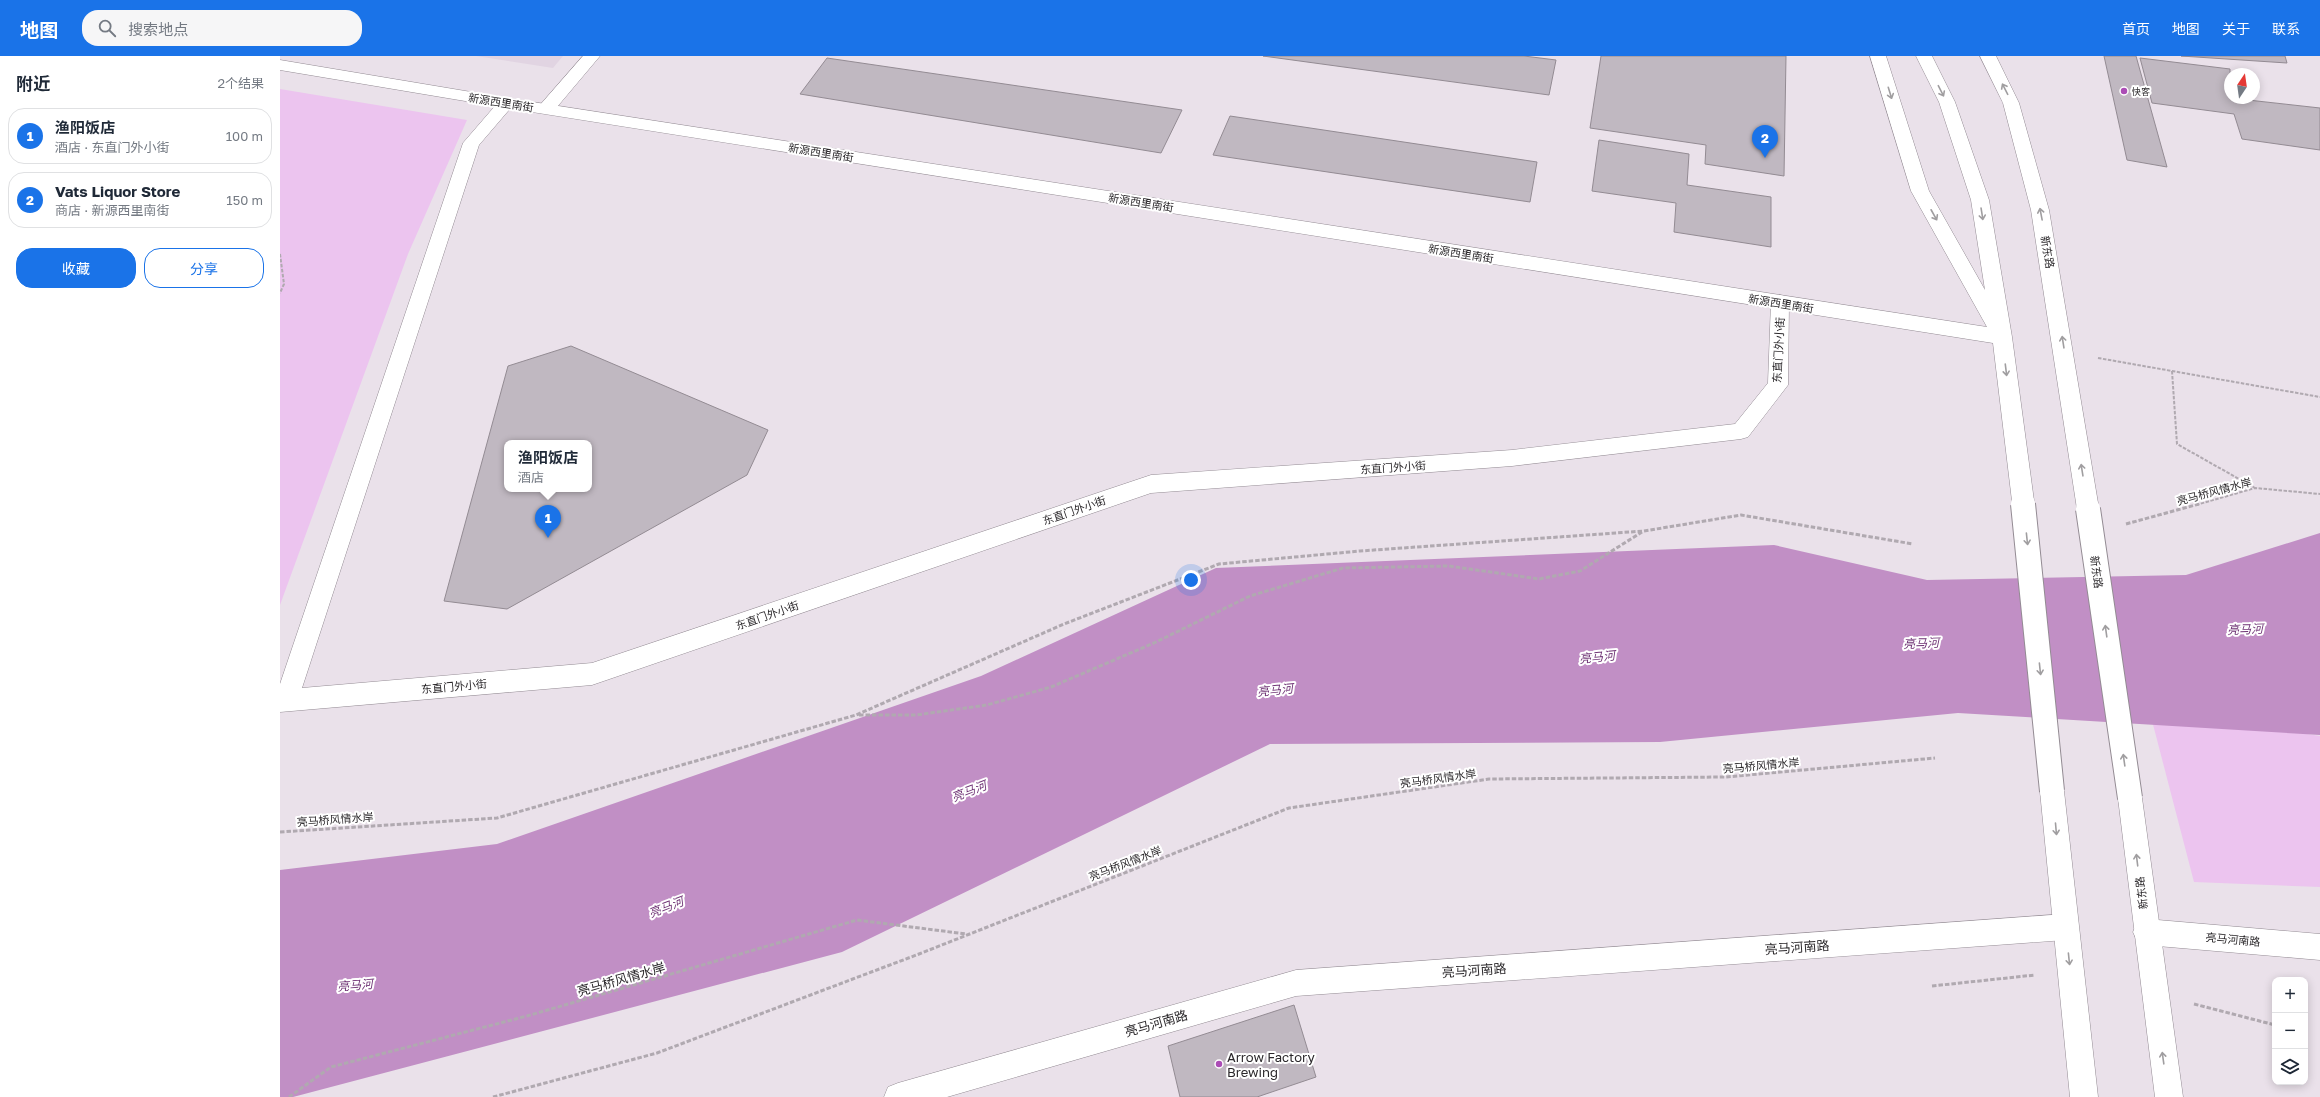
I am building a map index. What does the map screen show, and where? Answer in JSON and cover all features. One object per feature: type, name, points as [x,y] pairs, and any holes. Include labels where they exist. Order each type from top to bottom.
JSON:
[{"type":"street","points":[[546,109],[592,56]]},
{"type":"street","points":[[1878,56],[1920,191],[2002,337]]},
{"type":"street","points":[[1924,56],[1947,102],[1980,200],[2002,337],[2023,500],[2065,927],[2084,1097]]},
{"type":"street","name":"新东路","points":[[1988,56],[2012,103],[2040,210],[2088,509],[2130,798],[2146,932],[2169,1097]]},
{"type":"street","name":"新源西里南街","points":[[280,64],[507,103],[2002,337]]},
{"type":"street","points":[[283,701],[471,143],[507,103]]},
{"type":"street","name":"东直门外小街","points":[[283,701],[592,674],[1151,484],[1512,458],[1741,431],[1778,385],[1780,302]]},
{"type":"street","name":"亮马河南路","points":[[898,1097],[1296,983],[2065,927]]},
{"type":"street","name":"亮马河南路","points":[[2146,932],[2320,947]]},
{"type":"path","points":[[280,254],[284,284],[280,293]]},
{"type":"path","points":[[2064,352],[2320,397]]},
{"type":"path","points":[[2172,371],[2177,444],[2255,488]]},
{"type":"path","name":"亮马桥风情水岸","points":[[2122,525],[2255,488],[2320,494]]},
{"type":"path","name":"亮马桥风情水岸","points":[[280,832],[497,818],[856,715],[1064,624],[1219,564],[1360,551],[1644,532],[1741,515],[1913,544]]},
{"type":"path","name":"亮马桥风情水岸","points":[[856,715],[916,715],[987,705],[1051,687],[1154,643],[1208,614],[1250,596],[1343,568],[1449,566],[1539,579],[1580,571],[1644,532]]},
{"type":"path","name":"亮马桥风情水岸","points":[[493,1097],[656,1053],[967,935],[1289,808],[1488,779],[1726,777],[1934,758]]},
{"type":"path","name":"亮马桥风情水岸","points":[[289,1097],[331,1067],[528,1016],[858,920],[967,935]]},
{"type":"shaded area","points":[[476,56],[563,56],[553,68]]},
{"type":"shaded area","points":[[280,89],[467,120],[408,254],[280,605]]},
{"type":"shaded area","points":[[2149,709],[2320,736],[2320,887],[2194,882]]},
{"type":"water","name":"亮马河","points":[[2320,533],[2320,735],[1958,713],[1660,742],[1270,744],[842,952],[293,1097],[280,1097],[280,870],[497,844],[981,676],[1216,568],[1774,545],[1927,580],[2186,575]]},
{"type":"building","points":[[1263,56],[1524,56],[1556,60],[1549,95]]},
{"type":"building","points":[[1601,56],[1786,56],[1784,176],[1705,164],[1706,145],[1590,128]]},
{"type":"building","points":[[2104,56],[2136,56],[2167,167],[2127,160]]},
{"type":"building","points":[[2181,56],[2285,56],[2287,63]]},
{"type":"building","points":[[827,58],[1182,110],[1161,153],[800,94]]},
{"type":"building","points":[[2140,58],[2224,68],[2224,104],[2260,104],[2260,101],[2320,108],[2320,150],[2242,139],[2234,114],[2152,103]]},
{"type":"building","points":[[1230,116],[1537,162],[1530,202],[1213,155]]},
{"type":"building","points":[[1599,140],[1689,154],[1687,185],[1771,197],[1771,247],[1674,232],[1676,203],[1592,191]]},
{"type":"building","points":[[571,346],[768,430],[747,475],[507,609],[444,601],[508,366]]},
{"type":"building","points":[[1294,1005],[1316,1077],[1257,1097],[1180,1097],[1168,1046]]},
{"type":"place","name":"快客","points":[[2124,91]]},
{"type":"place","name":"Vats Liquor Store","points":[[1765,158]]},
{"type":"place","name":"渔阳饭店","points":[[548,538]]},
{"type":"place","name":"Arrow Factory Brewing","points":[[1219,1064]]}]
